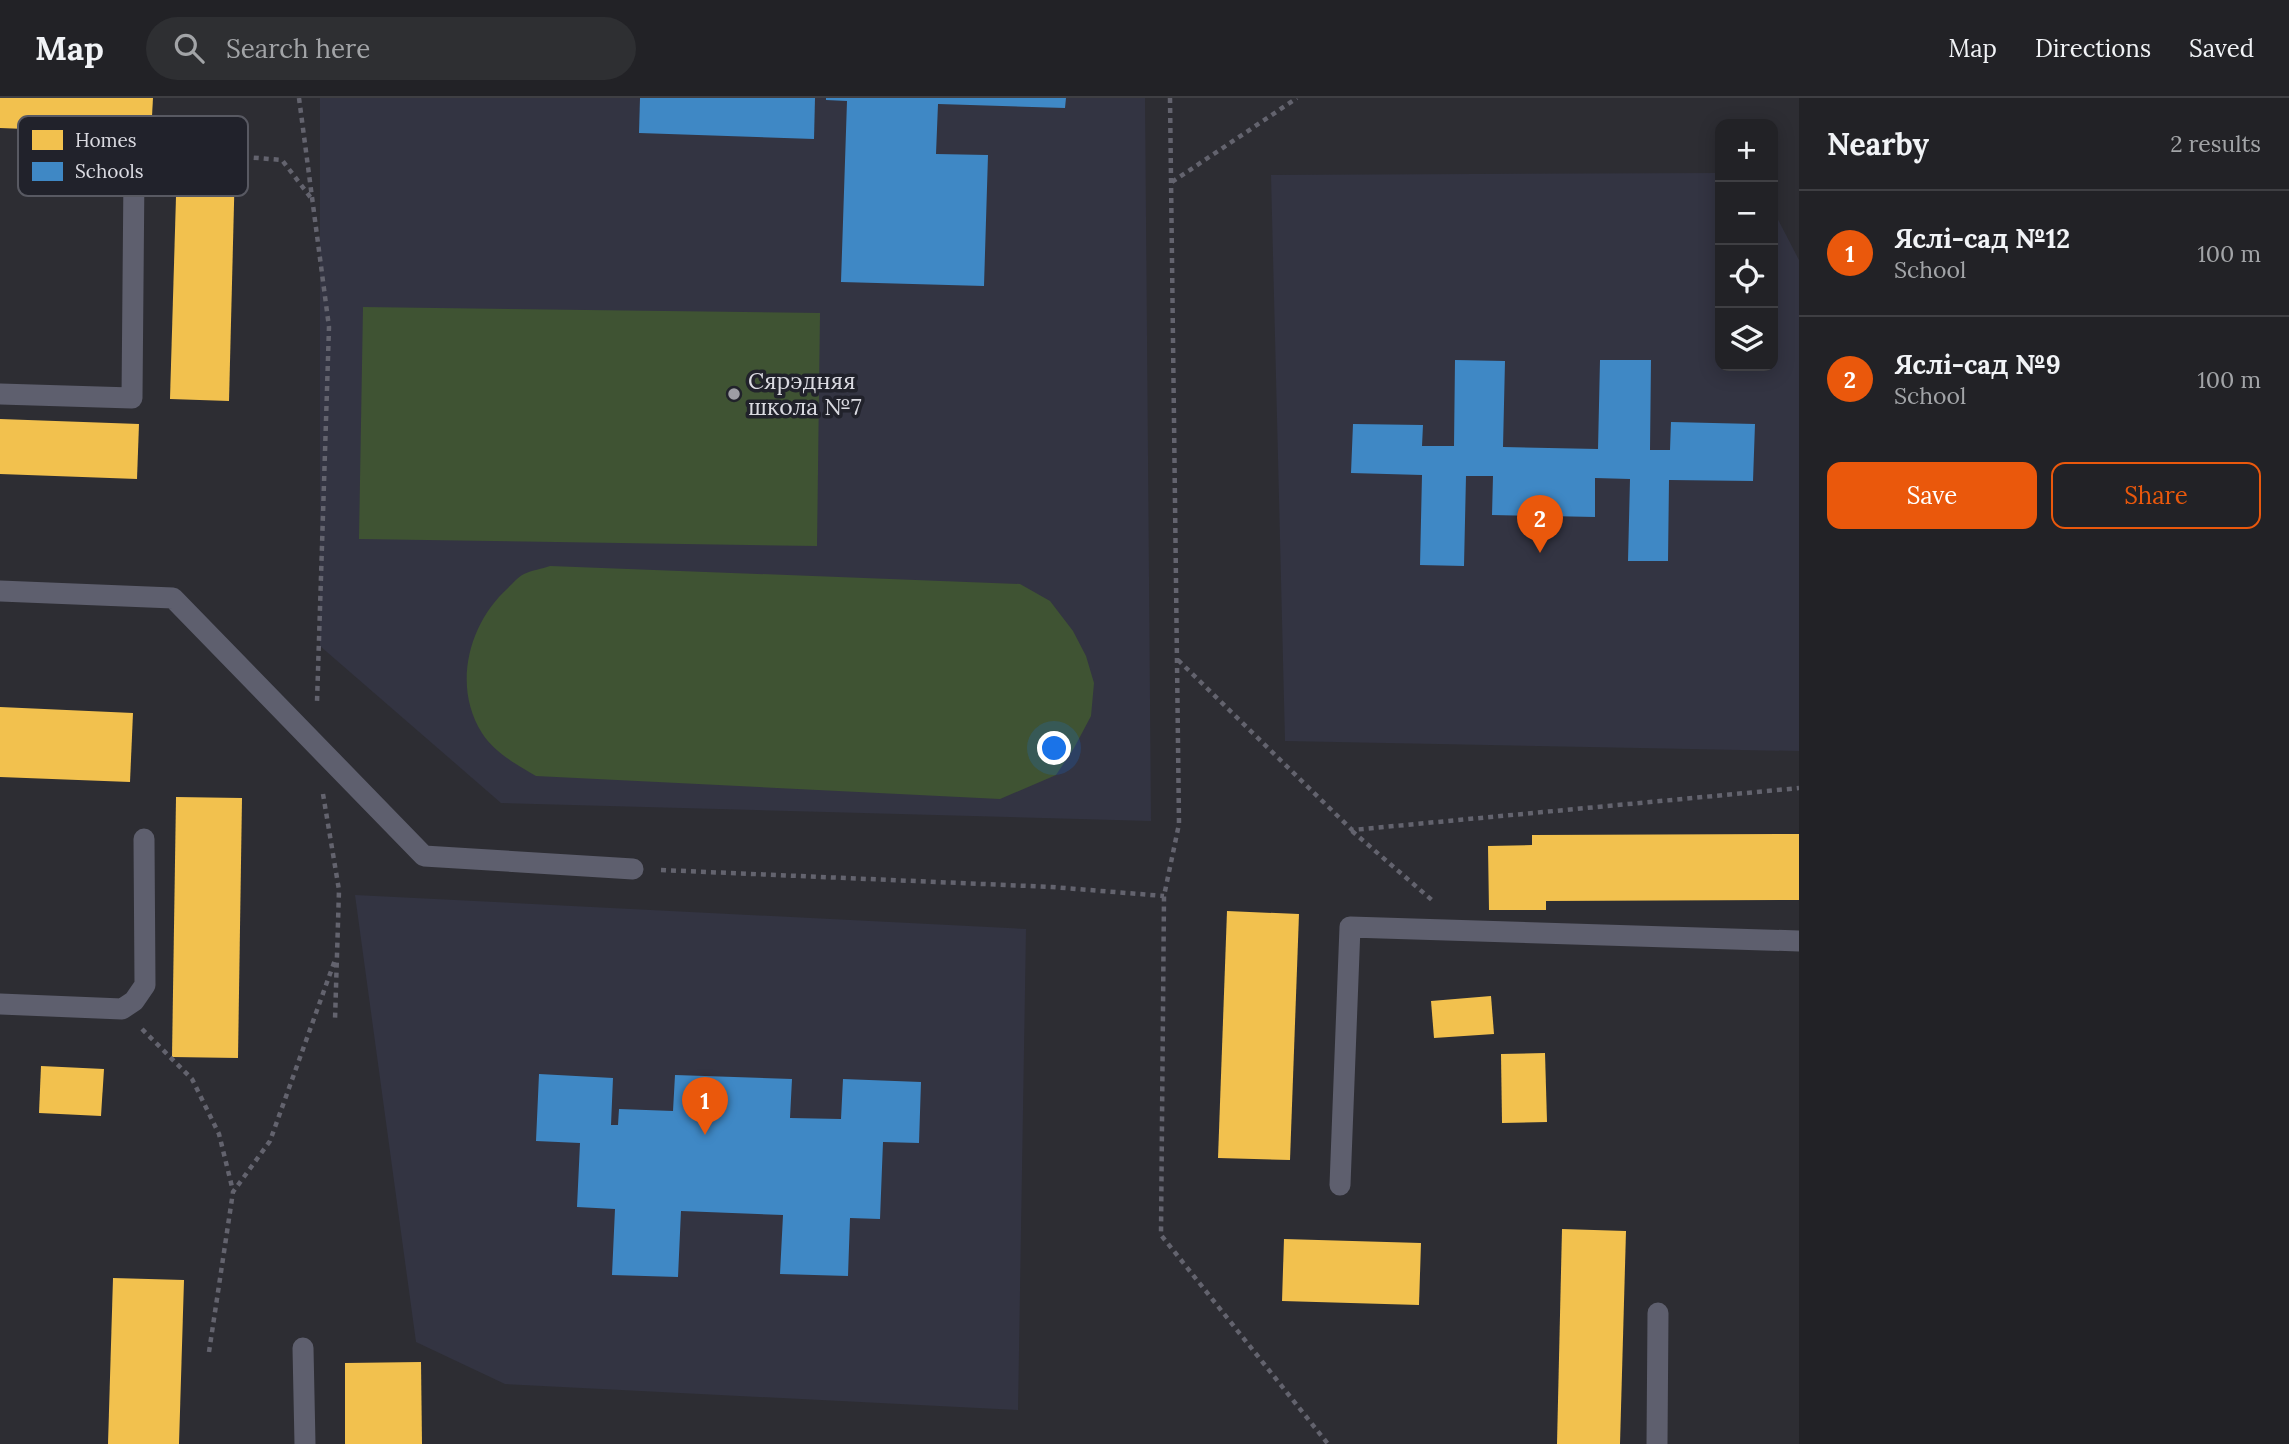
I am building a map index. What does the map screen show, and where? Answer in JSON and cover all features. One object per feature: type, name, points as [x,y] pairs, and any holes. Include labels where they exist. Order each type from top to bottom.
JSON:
[{"type":"lane","points":[[0,394],[132,398],[135,196]]},
{"type":"lane","points":[[0,591],[173,598],[424,856],[633,869]]},
{"type":"lane","points":[[0,1004],[122,1009],[134,1002],[145,985],[144,839]]},
{"type":"lane","points":[[1340,1185],[1350,926],[1799,941]]},
{"type":"lane","points":[[1657,1444],[1658,1312]]},
{"type":"lane","points":[[303,1348],[305,1444]]},
{"type":"path","points":[[299,98],[329,327],[315,744],[339,890],[335,1020]]},
{"type":"path","points":[[1170,98],[1179,824],[1164,896],[1161,1235],[1328,1444]]},
{"type":"path","points":[[1171,182],[1297,98]]},
{"type":"path","points":[[248,157],[282,160],[312,199]]},
{"type":"path","points":[[1177,659],[1352,830],[1467,930]]},
{"type":"path","points":[[1352,830],[1799,788]]},
{"type":"path","points":[[633,869],[1052,887],[1164,896]]},
{"type":"path","points":[[233,1192],[270,1141],[337,956]]},
{"type":"path","points":[[122,1009],[192,1079],[219,1134],[233,1192],[209,1352]]},
{"type":"shaded area","name":"Сярэдняя школа №7","points":[[320,98],[1145,98],[1151,821],[501,803],[320,646]]},
{"type":"shaded area","points":[[1715,173],[1715,371],[1778,371],[1778,220],[1799,260],[1799,751],[1285,741],[1271,175]]},
{"type":"shaded area","points":[[355,895],[1026,929],[1018,1410],[505,1384],[416,1342]]},
{"type":"green space","points":[[363,307],[820,313],[817,546],[359,539]]},
{"type":"green space","points":[[550,566],[1020,584],[1050,601],[1073,631],[1086,656],[1094,683],[1091,716],[1056,775],[1000,799],[536,776],[499,752],[482,733],[473,715],[467,676],[475,637],[494,602],[522,575]]},
{"type":"building: Homes","points":[[0,98],[153,98],[152,116],[18,116],[18,129],[0,128]]},
{"type":"building: Homes","points":[[176,196],[234,196],[229,401],[170,399]]},
{"type":"building: Homes","points":[[0,419],[139,424],[137,479],[0,474]]},
{"type":"building: Homes","points":[[0,707],[133,713],[130,782],[0,777]]},
{"type":"building: Homes","points":[[176,797],[242,798],[238,1058],[172,1057]]},
{"type":"building: Homes","points":[[1799,834],[1799,900],[1546,901],[1546,910],[1489,910],[1488,846],[1532,845],[1532,835]]},
{"type":"building: Homes","points":[[1227,911],[1299,914],[1290,1160],[1218,1158]]},
{"type":"building: Homes","points":[[1491,996],[1494,1034],[1434,1038],[1431,1001]]},
{"type":"building: Homes","points":[[1545,1053],[1547,1122],[1502,1123],[1501,1054]]},
{"type":"building: Homes","points":[[41,1066],[104,1069],[101,1116],[39,1113]]},
{"type":"building: Homes","points":[[1562,1229],[1626,1231],[1620,1444],[1557,1444]]},
{"type":"building: Homes","points":[[1284,1239],[1421,1243],[1419,1305],[1282,1301]]},
{"type":"building: Homes","points":[[113,1278],[184,1280],[179,1444],[108,1444]]},
{"type":"building: Homes","points":[[421,1362],[422,1444],[345,1444],[345,1363]]},
{"type":"building: Schools","points":[[640,98],[815,98],[814,139],[639,133]]},
{"type":"building: Schools","points":[[826,98],[1066,98],[1065,108],[938,104],[936,154],[988,155],[984,286],[841,282],[847,101]]},
{"type":"building: Schools","points":[[1455,360],[1505,361],[1503,447],[1598,449],[1600,360],[1651,360],[1650,450],[1670,450],[1671,422],[1755,424],[1753,481],[1669,480],[1668,561],[1628,561],[1630,479],[1595,478],[1595,517],[1492,515],[1493,476],[1466,476],[1464,566],[1420,565],[1422,475],[1351,473],[1353,424],[1423,425],[1422,446],[1454,446]]},
{"type":"building: Schools","points":[[539,1074],[613,1078],[611,1125],[618,1125],[619,1109],[673,1111],[675,1075],[792,1079],[790,1118],[841,1119],[843,1079],[921,1082],[919,1143],[883,1142],[880,1219],[850,1218],[848,1276],[780,1274],[783,1215],[681,1211],[678,1277],[612,1275],[615,1209],[577,1207],[580,1143],[536,1141]]},
{"type":"place","name":"Сярэдняя школа №7","points":[[734,394]]},
{"type":"place","name":"Яслі-сад №9","points":[[1540,553]]},
{"type":"place","name":"Яслі-сад №12","points":[[705,1135]]}]
